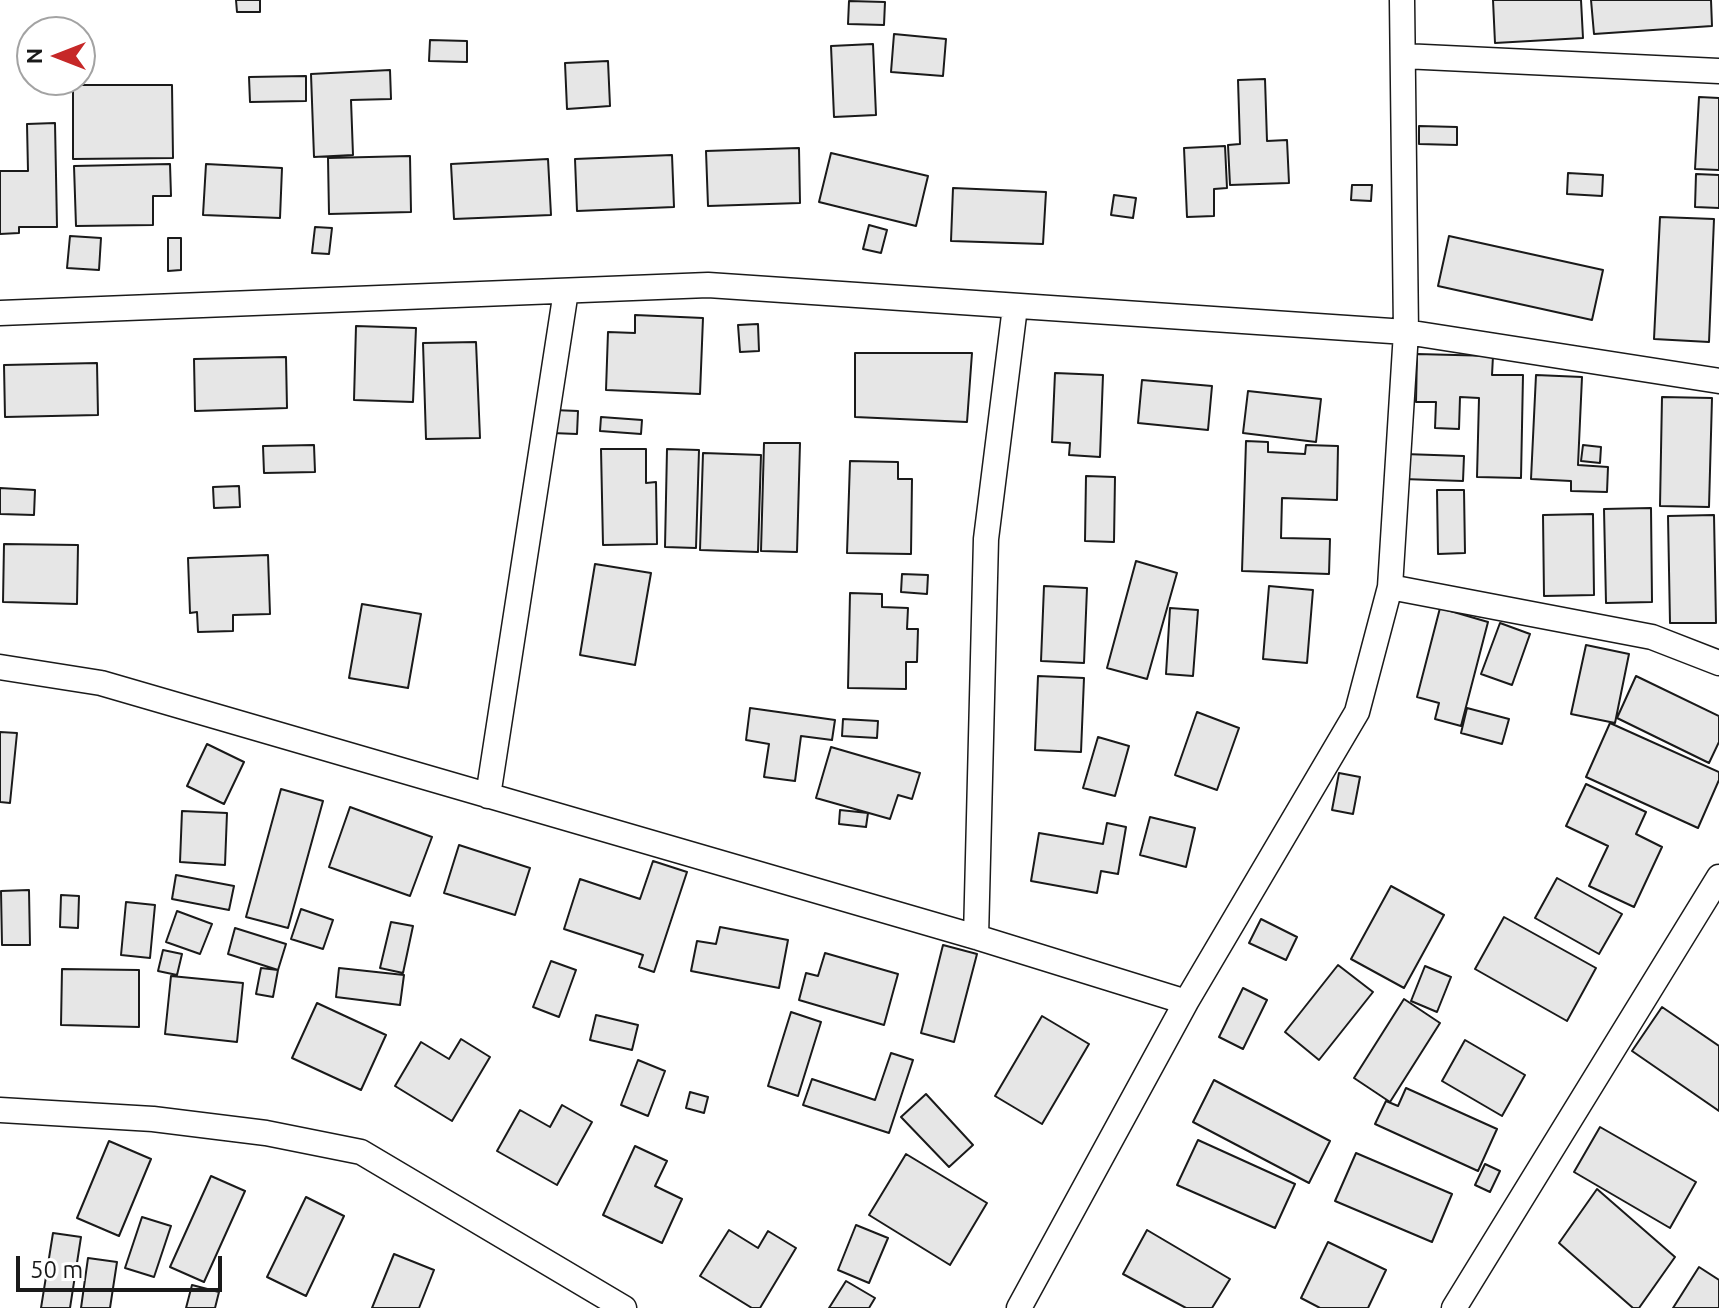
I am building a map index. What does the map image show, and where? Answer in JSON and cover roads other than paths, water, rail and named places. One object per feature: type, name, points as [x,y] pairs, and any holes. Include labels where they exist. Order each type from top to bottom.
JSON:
[{"type":"street","points":[[1019,1308],[1186,1002],[1357,712],[1390,587],[1406,332],[1402,0]]},
{"type":"street","points":[[1403,56],[1719,71]]},
{"type":"street","points":[[0,313],[708,285],[1406,332],[1719,381]]},
{"type":"street","points":[[488,796],[566,291]]},
{"type":"street","points":[[976,937],[986,539],[1015,307]]},
{"type":"street","points":[[1390,587],[1652,637],[1719,663]]},
{"type":"street","points":[[0,667],[101,683],[976,937],[1186,1002]]},
{"type":"street","points":[[1454,1308],[1719,877]]},
{"type":"street","points":[[0,1110],[153,1119],[266,1133],[361,1152],[624,1308]]}]
